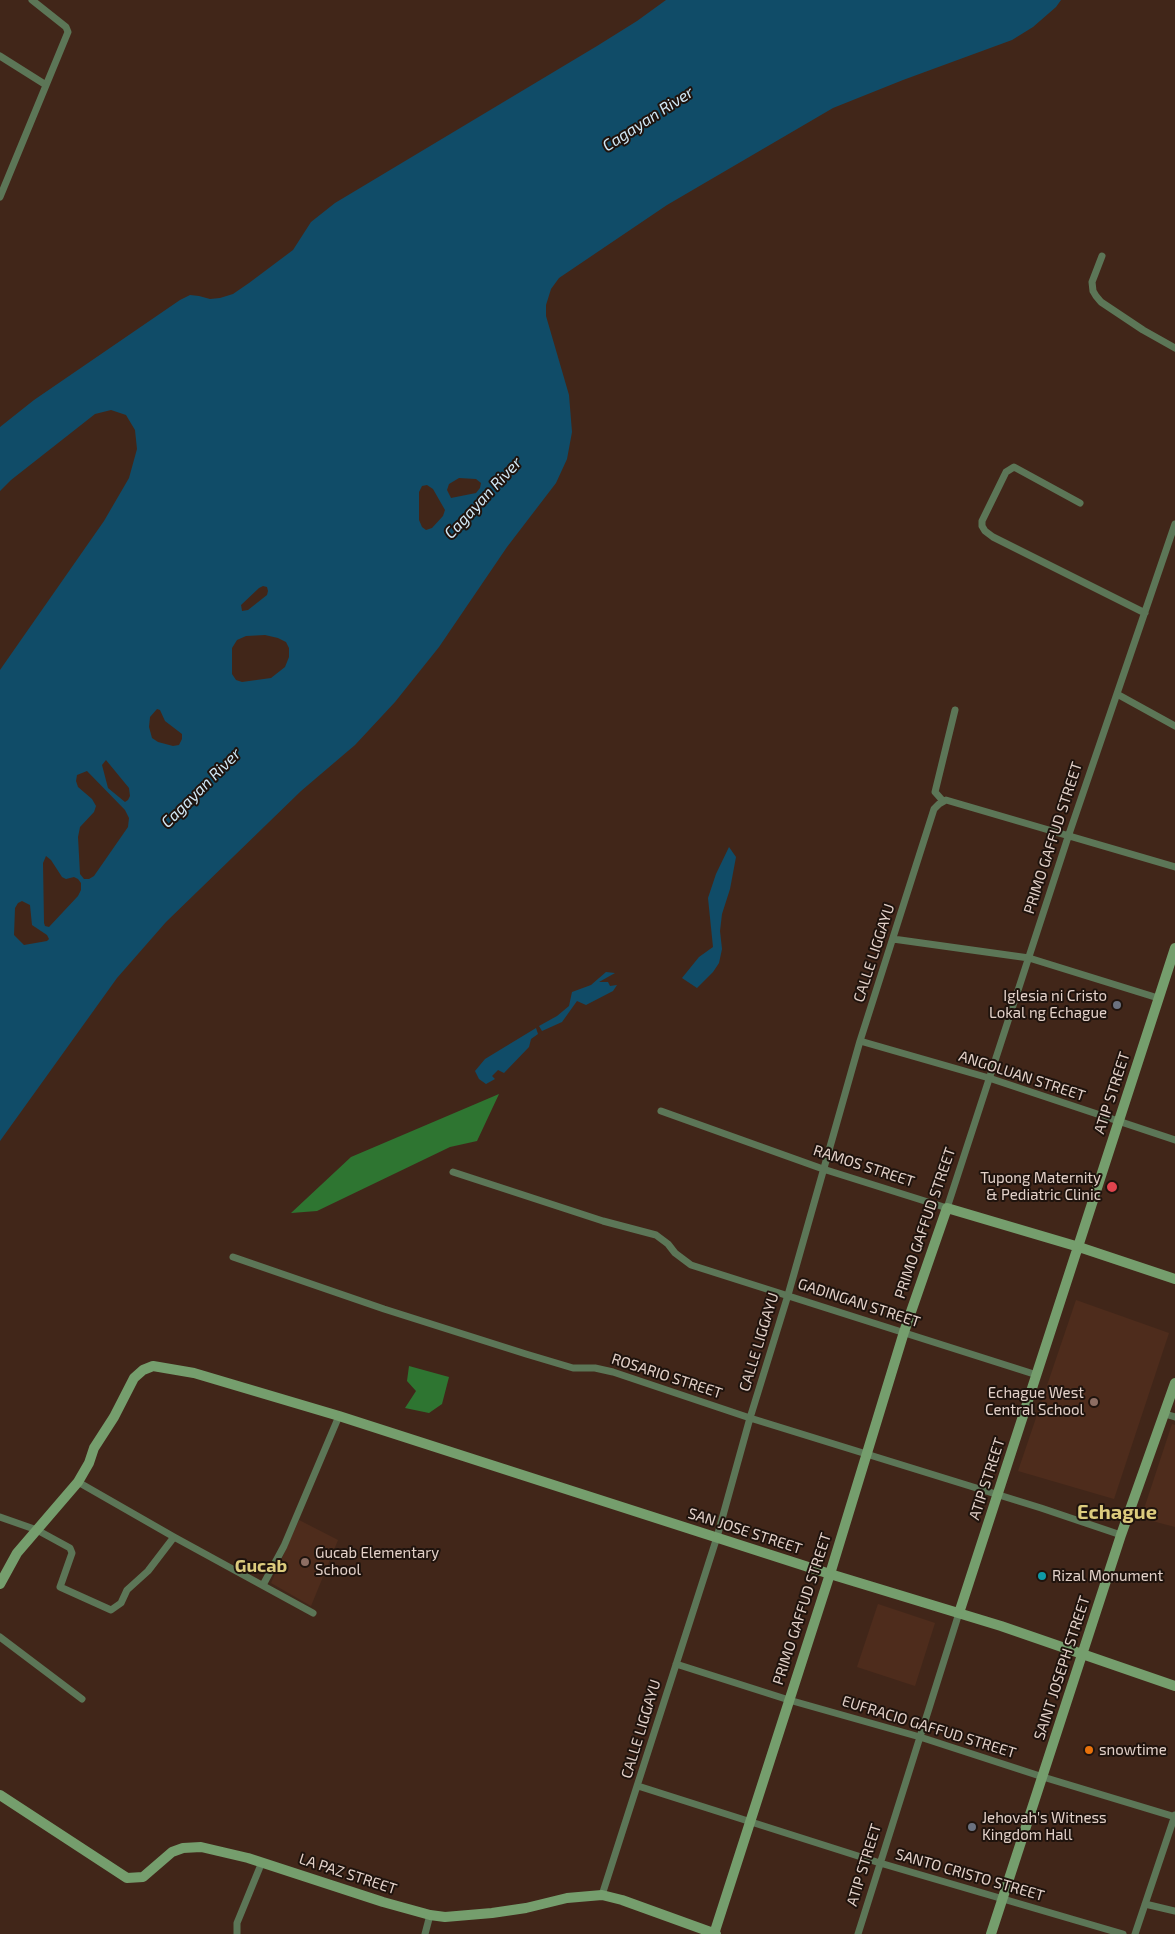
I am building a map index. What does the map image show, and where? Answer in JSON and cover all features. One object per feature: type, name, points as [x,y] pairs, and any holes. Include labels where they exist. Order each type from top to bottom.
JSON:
[{"type":"street","points":[[0,197],[67,35],[67,29],[32,0]]},
{"type":"street","points":[[0,56],[46,85]]},
{"type":"street","points":[[1102,256],[1092,282],[1096,296],[1101,302],[1143,330],[1175,348]]},
{"type":"street","points":[[1080,503],[1014,467],[1006,472],[982,521],[982,526],[993,537],[1145,613]]},
{"type":"street","name":"PRIMO GAFFUD STREET","points":[[715,1934],[830,1574],[904,1332],[1068,837],[1175,524]]},
{"type":"street","points":[[1117,694],[1175,726]]},
{"type":"street","points":[[955,710],[935,792],[944,801],[1175,867]]},
{"type":"street","name":"CALLE LIGGAYU","points":[[602,1895],[717,1537],[860,1041],[934,809],[944,801]]},
{"type":"street","points":[[893,939],[1029,958],[1158,998]]},
{"type":"street","name":"ATIP STREET","points":[[858,1934],[959,1613],[1175,948]]},
{"type":"street","name":"ANGOLUAN STREET","points":[[860,1041],[989,1078],[1175,1140]]},
{"type":"street","name":"RAMOS STREET","points":[[661,1111],[823,1169],[1079,1247],[1175,1279]]},
{"type":"street","name":"GADINGAN STREET","points":[[453,1172],[656,1235],[691,1265],[1037,1375]]},
{"type":"street","name":"ROSARIO STREET","points":[[233,1257],[384,1309],[550,1361],[573,1368],[608,1370],[750,1418],[866,1453],[1121,1535]]},
{"type":"street","name":"SAN JOSE STREET","points":[[0,1584],[17,1553],[78,1482],[94,1448],[114,1417],[134,1378],[142,1370],[153,1366],[194,1373],[339,1416],[830,1574],[1030,1635],[1082,1655],[1175,1686]]},
{"type":"street","name":"SAINT JOSEPH STREET","points":[[991,1934],[1121,1535],[1175,1384]]},
{"type":"street","points":[[1164,1414],[1175,1417]]},
{"type":"street","points":[[263,1585],[284,1546],[339,1416]]},
{"type":"street","points":[[78,1482],[174,1537],[313,1612]]},
{"type":"street","points":[[0,1517],[37,1530],[70,1548],[72,1551],[71,1556],[60,1585],[62,1589],[111,1610],[121,1603],[127,1590],[148,1571],[174,1537]]},
{"type":"street","points":[[0,1637],[82,1699]]},
{"type":"street","name":"EUFRACIO GAFFUD STREET","points":[[676,1664],[789,1700],[920,1737],[1043,1777],[1175,1816]]},
{"type":"street","name":"SANTO CRISTO STREET","points":[[638,1786],[880,1863],[1123,1934]]},
{"type":"street","name":"LA PAZ STREET","points":[[0,1795],[127,1878],[143,1877],[172,1852],[184,1848],[201,1848],[220,1850],[262,1862],[383,1902],[430,1915],[445,1917],[492,1914],[567,1898],[602,1895],[622,1900],[715,1934]]},
{"type":"street","points":[[1135,1934],[1175,1816]]},
{"type":"street","points":[[237,1934],[237,1923],[262,1862]]},
{"type":"street","points":[[1145,1904],[1175,1912]]},
{"type":"street","points":[[424,1934],[430,1915]]},
{"type":"shaded area","name":"Echague West Central School","points":[[1076,1300],[1169,1333],[1114,1499],[1018,1471]]},
{"type":"shaded area","points":[[1172,1424],[1175,1425],[1175,1527],[1141,1518]]},
{"type":"shaded area","name":"Gucab Elementary School","points":[[299,1520],[338,1540],[311,1606],[271,1583]]},
{"type":"shaded area","points":[[878,1604],[935,1623],[915,1686],[857,1667]]},
{"type":"green space","points":[[499,1094],[477,1141],[450,1147],[317,1211],[291,1213],[351,1157]]},
{"type":"green space","points":[[409,1366],[449,1377],[442,1404],[429,1413],[405,1408],[416,1391],[407,1381]]},
{"type":"water","name":"Cagayan River","points":[[666,0],[1061,0],[1056,7],[1033,27],[1012,40],[833,108],[667,205],[559,278],[551,289],[546,305],[546,316],[569,395],[572,432],[567,459],[556,483],[507,547],[439,647],[395,702],[355,745],[301,791],[166,922],[117,978],[0,1141],[0,670],[104,521],[129,478],[137,449],[135,430],[126,415],[111,410],[95,414],[11,480],[0,491],[0,427],[34,400],[180,300],[190,295],[210,299],[233,294],[293,250],[311,222],[335,203],[637,21]],"holes":[[[459,478],[476,479],[481,483],[476,493],[451,498],[447,490],[449,484]],[[427,485],[433,489],[445,510],[443,516],[432,528],[426,530],[422,527],[419,520],[419,492],[422,486]],[[267,587],[267,595],[248,610],[242,611],[241,605],[259,588]],[[265,635],[286,642],[289,648],[289,657],[285,667],[271,678],[242,682],[236,680],[232,674],[232,648],[237,640],[246,636]],[[157,709],[160,710],[165,721],[182,734],[182,739],[179,745],[173,746],[158,742],[152,738],[149,727],[150,717]],[[106,760],[129,788],[130,796],[125,802],[108,788],[102,765]],[[87,771],[125,810],[129,818],[128,827],[94,876],[89,879],[84,879],[80,874],[78,837],[80,827],[94,812],[96,806],[92,799],[78,787],[77,775]],[[46,856],[51,860],[62,877],[78,879],[81,883],[81,890],[78,896],[49,927],[45,926],[43,863]],[[22,901],[30,905],[32,925],[47,935],[49,939],[24,945],[14,935],[15,908]]]},
{"type":"water","points":[[729,847],[736,857],[730,889],[722,914],[720,931],[722,949],[719,963],[697,988],[682,978],[699,957],[713,947],[708,898],[716,874]]},
{"type":"water","points":[[606,972],[615,973],[599,982],[608,982],[610,986],[617,985],[613,991],[586,1005],[577,1001],[562,1022],[542,1031],[539,1026],[557,1016],[569,1006],[572,992],[591,985]]},
{"type":"water","points":[[536,1028],[538,1034],[531,1039],[529,1047],[504,1073],[498,1070],[492,1076],[495,1079],[486,1084],[479,1079],[475,1071],[485,1059]]},
{"type":"place","name":"Iglesia ni Cristo Lokal ng Echague","points":[[1117,1005]]},
{"type":"place","name":"Tupong Maternity & Pediatric Clinic","points":[[1112,1187]]},
{"type":"place","name":"Echague West Central School","points":[[1094,1402]]},
{"type":"place","name":"Gucab Elementary School","points":[[305,1562]]},
{"type":"place","name":"Rizal Monument","points":[[1042,1576]]},
{"type":"place","name":"snowtime","points":[[1089,1750]]},
{"type":"place","name":"Jehovah's Witness Kingdom Hall","points":[[972,1827]]},
{"type":"district","name":"Echague","points":[[1117,1512]]},
{"type":"district","name":"Gucab","points":[[261,1566]]}]
